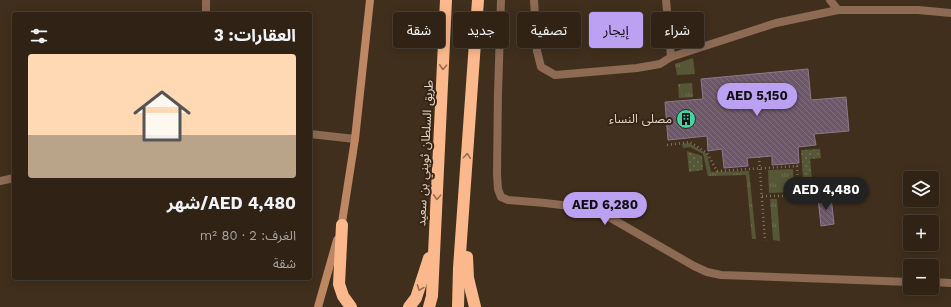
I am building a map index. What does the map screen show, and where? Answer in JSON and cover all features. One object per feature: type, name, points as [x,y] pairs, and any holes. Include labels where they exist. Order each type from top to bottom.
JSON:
[{"type":"highway","name":"طريق السلطان ثويني بن سعيد","points":[[429,307],[432,296],[446,0]]},
{"type":"highway","points":[[458,307],[459,268],[478,0]]},
{"type":"highway","points":[[464,204],[468,278],[475,307]]},
{"type":"highway","points":[[342,226],[339,284],[343,296],[351,307]]},
{"type":"highway","points":[[409,307],[416,298],[421,286],[435,240]]},
{"type":"street","points":[[206,0],[206,12]]},
{"type":"street","points":[[318,307],[342,226],[355,139],[370,0]]},
{"type":"street","points":[[501,0],[497,174],[498,189],[501,196],[508,200],[595,209],[694,266],[707,272],[721,275],[903,282]]},
{"type":"street","points":[[534,0],[537,51],[541,67],[555,75],[638,68],[660,64],[671,57],[776,23],[838,10],[918,10],[951,13]]},
{"type":"street","points":[[666,0],[671,57]]},
{"type":"street","points":[[830,0],[838,10]]},
{"type":"street","points":[[312,134],[355,139]]},
{"type":"street","points":[[0,181],[12,178]]},
{"type":"street","points":[[939,282],[951,283]]},
{"type":"path","points":[[667,145],[690,142],[707,153],[717,171],[798,166],[799,196]]},
{"type":"path","points":[[760,157],[765,241]]},
{"type":"path","points":[[762,196],[818,196]]},
{"type":"green space","points":[[693,58],[695,74],[677,75],[675,64]]},
{"type":"green space","points":[[692,83],[693,97],[679,98],[678,84]]},
{"type":"green space","points":[[689,143],[707,154],[711,172],[749,171],[756,239],[752,239],[746,175],[708,176],[703,154],[690,147],[683,148],[682,144]]},
{"type":"green space","points":[[820,149],[821,158],[810,159],[813,190],[804,191],[801,150]]},
{"type":"green space","points":[[687,151],[702,156],[703,170],[689,172]]},
{"type":"green space","points":[[793,169],[794,192],[769,193],[768,170]]},
{"type":"green space","points":[[770,199],[777,199],[780,241],[773,240]]},
{"type":"building","points":[[808,69],[811,100],[846,97],[849,131],[814,134],[816,145],[798,147],[799,163],[772,165],[772,156],[747,158],[748,166],[724,168],[722,149],[708,151],[707,136],[668,140],[665,102],[703,99],[701,79]]},
{"type":"building","points":[[831,197],[834,224],[821,226],[818,198]]},
{"type":"place","name":"مصلى النساء","points":[[686,119]]}]
